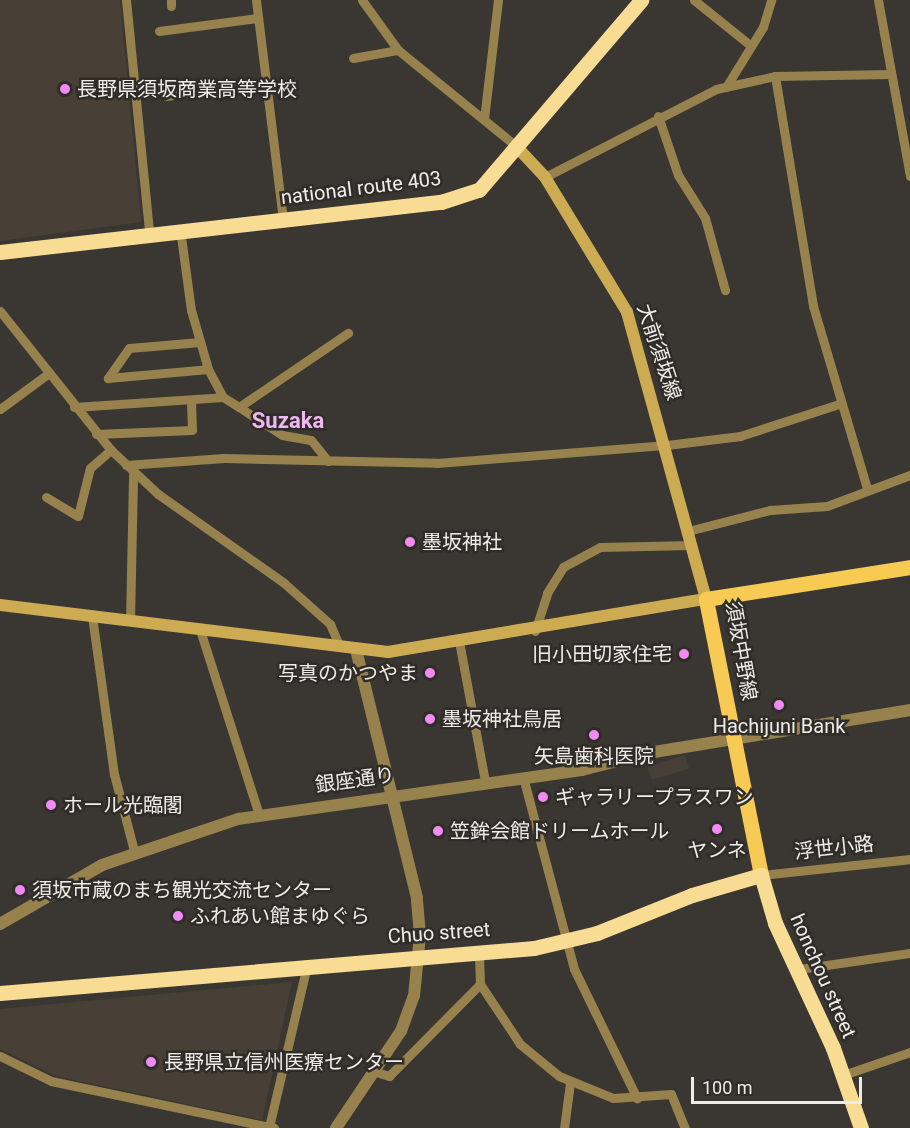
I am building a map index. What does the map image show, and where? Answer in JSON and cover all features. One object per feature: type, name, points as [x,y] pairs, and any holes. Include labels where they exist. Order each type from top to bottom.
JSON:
[{"type":"highway","name":"national route 403","points":[[0,252],[149,231],[283,220],[441,202],[478,190],[641,0]]},
{"type":"highway","name":"Chuo street","points":[[0,993],[567,943],[761,875]]},
{"type":"highway","name":"honchou street","points":[[761,875],[775,923],[798,969],[843,1075],[856,1127]]},
{"type":"main road","name":"大前須坂線","points":[[516,146],[545,177],[627,312],[667,445],[706,598]]},
{"type":"main road","name":"須坂中野線","points":[[761,875],[706,598],[910,567]]},
{"type":"main road","points":[[0,605],[388,652],[535,631],[706,598]]},
{"type":"street","points":[[126,0],[149,231]]},
{"type":"street","points":[[255,0],[283,220]]},
{"type":"street","points":[[362,0],[398,50],[451,98],[484,119],[516,146]]},
{"type":"street","points":[[484,119],[498,0]]},
{"type":"street","points":[[694,0],[751,46]]},
{"type":"street","points":[[726,87],[751,46],[771,0]]},
{"type":"street","points":[[878,0],[891,74],[907,140],[910,176]]},
{"type":"street","points":[[159,32],[258,18]]},
{"type":"street","points":[[353,58],[398,50]]},
{"type":"street","points":[[545,177],[658,116],[726,87],[775,76],[891,74]]},
{"type":"street","points":[[775,76],[813,306],[839,404],[867,488]]},
{"type":"street","points":[[166,96],[265,82]]},
{"type":"street","points":[[658,116],[678,175],[705,218],[725,290]]},
{"type":"street","points":[[180,228],[200,342],[208,369],[223,397],[282,435],[311,440],[328,461]]},
{"type":"street","points":[[0,311],[96,434],[126,465],[284,583],[330,624],[340,647]]},
{"type":"street","points":[[239,407],[348,333]]},
{"type":"street","points":[[200,342],[129,348],[108,378],[208,369]]},
{"type":"street","points":[[0,409],[49,373]]},
{"type":"street","points":[[74,407],[191,401],[223,397]]},
{"type":"street","points":[[96,434],[192,430],[191,401]]},
{"type":"street","points":[[126,465],[224,458],[437,464],[667,445],[740,436],[839,404]]},
{"type":"street","points":[[46,497],[78,516],[90,468],[111,450]]},
{"type":"street","points":[[130,621],[134,472]]},
{"type":"street","points":[[688,531],[770,510],[827,506],[867,488],[910,476]]},
{"type":"street","points":[[535,631],[547,593],[563,567],[600,547],[692,545]]},
{"type":"street","points":[[92,616],[114,774],[134,851]]},
{"type":"street","points":[[200,630],[259,815]]},
{"type":"street","points":[[459,641],[485,781]]},
{"type":"street","points":[[336,1128],[376,1072],[414,996],[417,955],[417,898],[356,649]]},
{"type":"street","name":"銀座通り","points":[[0,924],[134,851],[259,815],[523,777],[910,710]]},
{"type":"street","points":[[523,777],[579,981],[637,1098]]},
{"type":"street","name":"浮世小路","points":[[761,875],[910,859]]},
{"type":"street","points":[[479,952],[480,984],[520,1044],[570,1083],[613,1098],[671,1094],[677,1102],[685,1128]]},
{"type":"street","points":[[798,969],[910,953]]},
{"type":"street","points":[[0,1056],[51,1082],[272,1128],[307,965]]},
{"type":"street","points":[[376,1072],[389,1076],[480,984]]},
{"type":"street","points":[[843,1075],[910,1052]]},
{"type":"street","points":[[564,1128],[570,1083]]},
{"type":"shaded area","name":"長野県須坂商業高等学校","points":[[0,0],[120,0],[141,222],[0,241]]},
{"type":"shaded area","points":[[685,755],[689,768],[652,780],[648,766]]},
{"type":"shaded area","name":"長野県立信州医療センター","points":[[292,982],[262,1120],[56,1076],[0,1049],[0,1009]]},
{"type":"place","name":"長野県須坂商業高等学校","points":[[65,89]]},
{"type":"place","name":"墨坂神社","points":[[410,542]]},
{"type":"place","name":"旧小田切家住宅","points":[[684,654]]},
{"type":"place","name":"写真のかつやま","points":[[430,673]]},
{"type":"place","name":"Hachijuni Bank","points":[[779,705]]},
{"type":"place","name":"墨坂神社鳥居","points":[[430,719]]},
{"type":"place","name":"矢島歯科医院","points":[[594,735]]},
{"type":"place","name":"ギャラリープラスワン","points":[[543,797]]},
{"type":"place","name":"ホール光臨閣","points":[[51,805]]},
{"type":"place","name":"ヤンネ","points":[[717,829]]},
{"type":"place","name":"笠鉾会館ドリームホール","points":[[438,831]]},
{"type":"place","name":"須坂市蔵のまち観光交流センター","points":[[20,890]]},
{"type":"place","name":"ふれあい館まゆぐら","points":[[178,916]]},
{"type":"place","name":"長野県立信州医療センター","points":[[151,1062]]},
{"type":"district","name":"Suzaka","points":[[288,421]]}]
